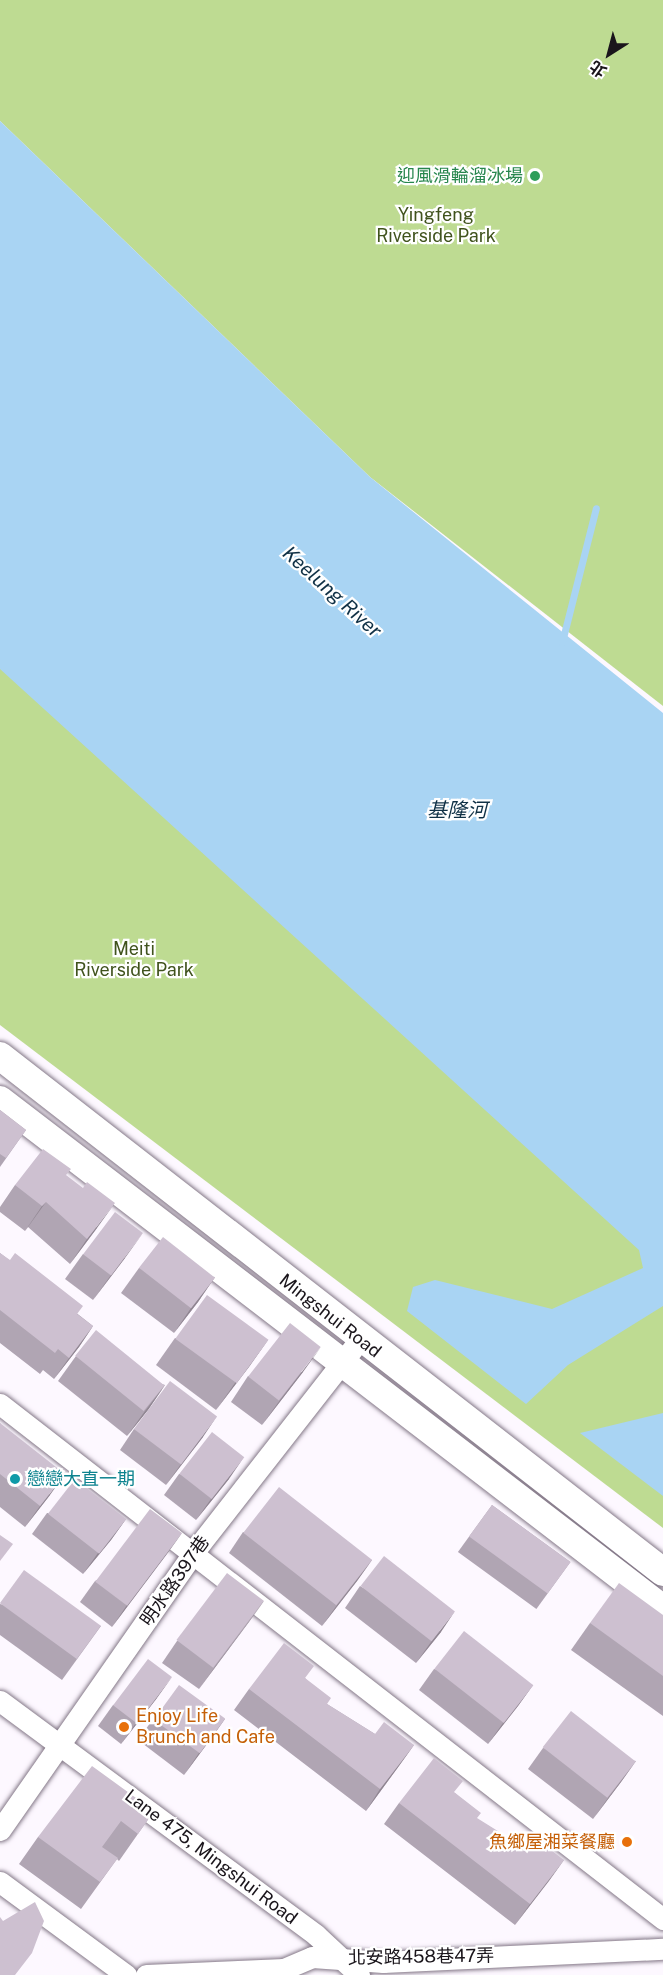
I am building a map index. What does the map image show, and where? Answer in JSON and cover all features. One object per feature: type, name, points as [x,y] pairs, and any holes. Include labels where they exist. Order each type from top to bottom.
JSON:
[{"type":"main road","name":"Mingshui Road","points":[[0,1056],[223,1227],[360,1339],[663,1572]]},
{"type":"main road","name":"Mingshui Road","points":[[0,1100],[663,1609]]},
{"type":"main road","points":[[223,1227],[292,1267],[663,1549]]},
{"type":"street","name":"明水路397巷","points":[[0,1830],[61,1746],[193,1553],[360,1339]]},
{"type":"street","points":[[0,1404],[663,1919]]},
{"type":"street","name":"Lane 475, Mingshui Road","points":[[0,1701],[353,1967]]},
{"type":"street","points":[[0,1882],[126,1975]]},
{"type":"street","name":"北安路458巷47弄","points":[[146,1975],[284,1969],[312,1957],[353,1967],[663,1949]]},
{"type":"green space","name":"Yingfeng Riverside Park","points":[[0,0],[663,0],[663,706],[370,477],[0,121]]},
{"type":"green space","name":"Meiti Riverside Park","points":[[0,662],[663,1253],[663,1528],[0,1025]]},
{"type":"water","name":"基隆河","points":[[0,121],[370,477],[663,713],[663,1306],[568,1365],[526,1404],[407,1311],[413,1287],[435,1280],[552,1309],[643,1268],[639,1250],[0,669]]},
{"type":"water","points":[[663,1413],[663,1496],[580,1433]]},
{"type":"building","points":[[0,1110],[26,1130],[6,1158],[0,1154]]},
{"type":"building","points":[[43,1149],[71,1169],[66,1175],[83,1188],[87,1182],[115,1203],[87,1239],[46,1202],[42,1206],[15,1185]]},
{"type":"building","points":[[115,1212],[143,1233],[111,1275],[83,1254]]},
{"type":"building","points":[[163,1237],[215,1278],[191,1308],[139,1268]]},
{"type":"building","points":[[0,1253],[10,1260],[15,1253],[83,1306],[77,1314],[93,1326],[69,1358],[58,1349],[55,1353],[0,1310]]},
{"type":"building","points":[[207,1295],[268,1340],[237,1383],[175,1339]]},
{"type":"building","points":[[290,1323],[321,1347],[279,1401],[248,1377]]},
{"type":"building","points":[[96,1330],[164,1385],[144,1411],[75,1356]]},
{"type":"building","points":[[170,1381],[217,1417],[181,1464],[134,1429]]},
{"type":"building","points":[[0,1423],[65,1474],[40,1506],[0,1474]]},
{"type":"building","points":[[212,1432],[244,1457],[212,1499],[179,1474]]},
{"type":"building","points":[[75,1479],[126,1519],[99,1554],[48,1514]]},
{"type":"building","points":[[279,1487],[372,1560],[336,1605],[243,1533]]},
{"type":"building","points":[[492,1505],[570,1562],[548,1594],[469,1537]]},
{"type":"building","points":[[150,1509],[182,1533],[127,1606],[95,1582]]},
{"type":"building","points":[[0,1535],[13,1544],[0,1561]]},
{"type":"building","points":[[384,1556],[455,1611],[432,1641],[361,1586]]},
{"type":"building","points":[[24,1570],[101,1626],[77,1659],[0,1603]]},
{"type":"building","points":[[227,1573],[264,1601],[213,1668],[176,1640]]},
{"type":"building","points":[[619,1583],[663,1615],[663,1676],[590,1623]]},
{"type":"building","points":[[464,1631],[533,1685],[504,1723],[434,1669]]},
{"type":"building","points":[[284,1643],[314,1666],[305,1678],[331,1698],[327,1704],[375,1734],[384,1722],[414,1745],[380,1789],[249,1689]]},
{"type":"building","points":[[148,1659],[172,1677],[137,1723],[113,1705]]},
{"type":"building","points":[[179,1685],[225,1719],[200,1753],[154,1720]]},
{"type":"building","points":[[571,1711],[636,1761],[607,1798],[543,1747]]},
{"type":"building","points":[[434,1758],[463,1781],[454,1792],[481,1813],[477,1818],[525,1848],[534,1837],[564,1860],[530,1904],[399,1803]]},
{"type":"building","points":[[92,1766],[154,1811],[138,1834],[121,1821],[102,1847],[118,1858],[100,1882],[38,1837]]},
{"type":"building","points":[[35,1902],[44,1921],[32,1953],[15,1975],[0,1975],[0,1917],[3,1921]]},
{"type":"waterway","points":[[562,642],[596,508]]},
{"type":"place","name":"迎風滑輪溜冰場","points":[[535,176]]},
{"type":"place","name":"戀戀大直一期","points":[[15,1479]]},
{"type":"place","name":"Enjoy Life Brunch and Cafe","points":[[124,1727]]},
{"type":"place","name":"魚鄉屋湘菜餐廳","points":[[627,1842]]},
{"type":"water label","name":"Keelung River","points":[[332,592]]}]
